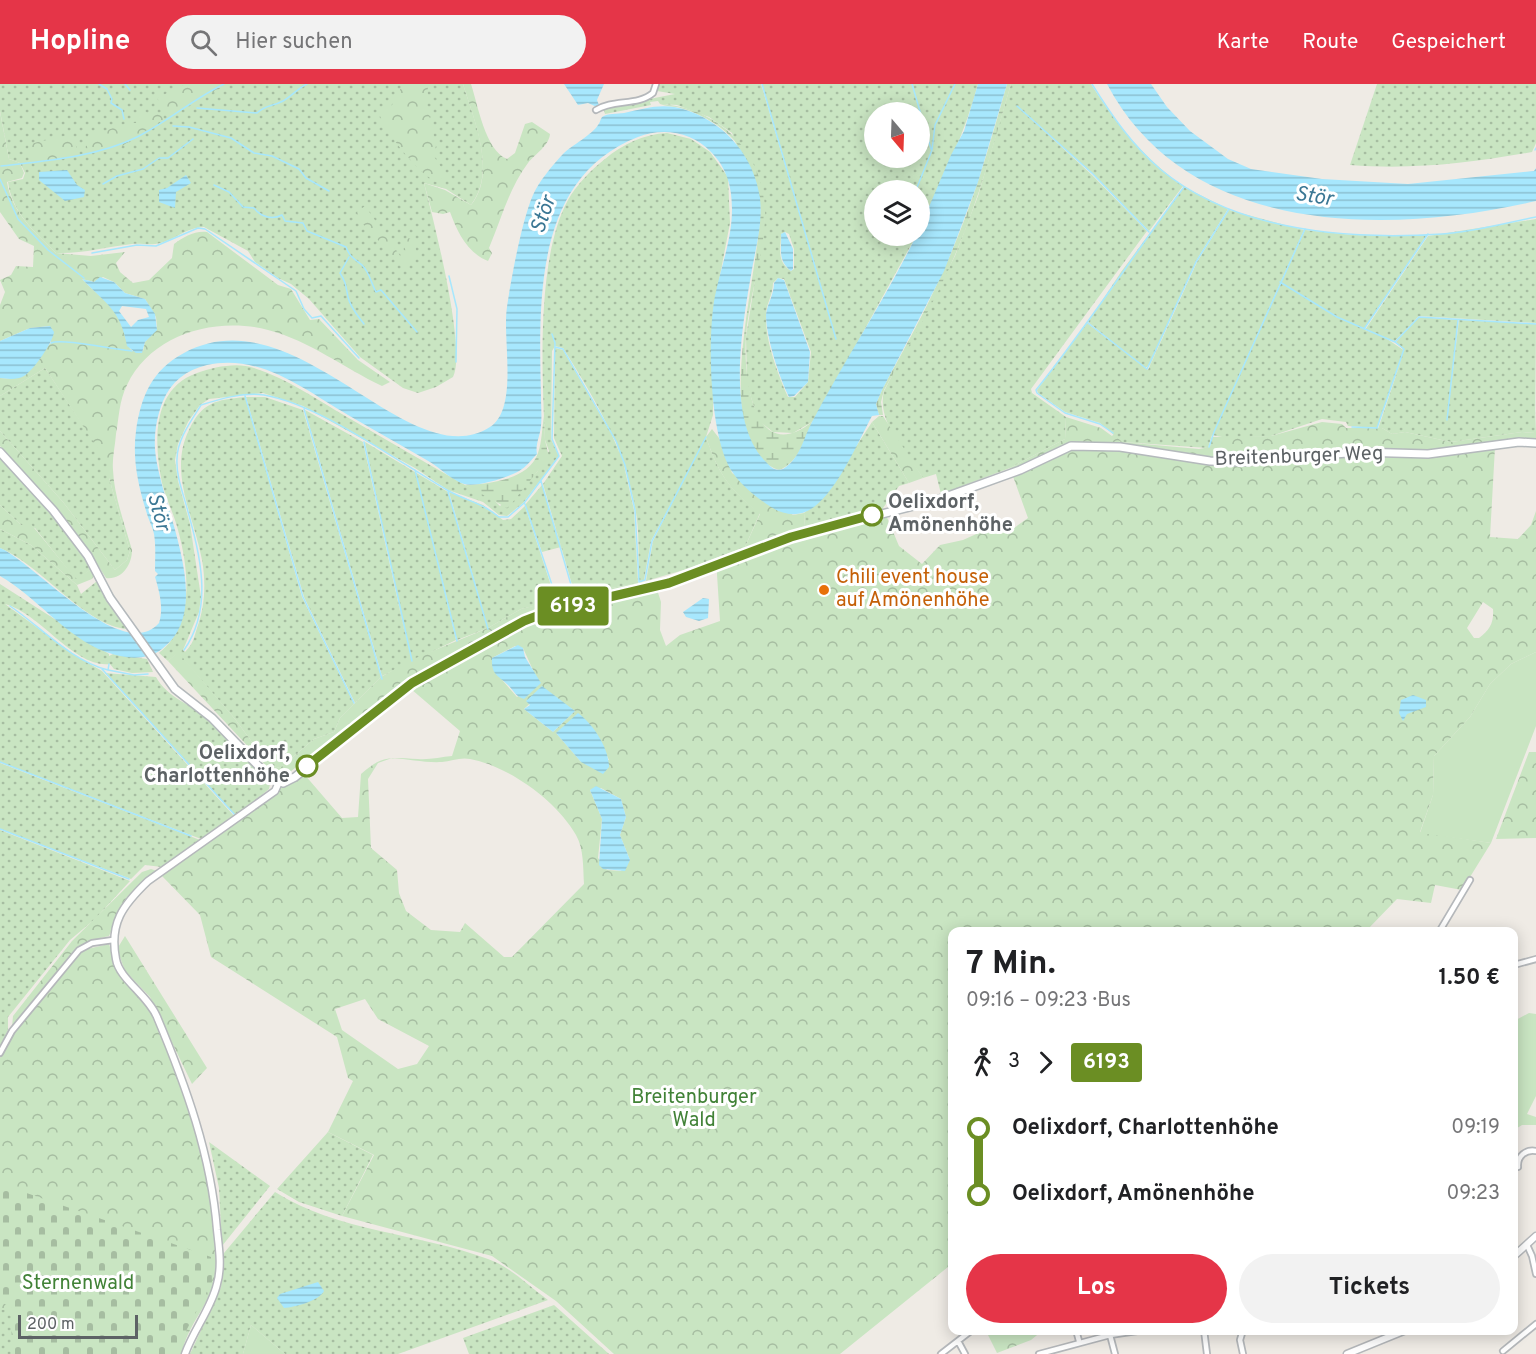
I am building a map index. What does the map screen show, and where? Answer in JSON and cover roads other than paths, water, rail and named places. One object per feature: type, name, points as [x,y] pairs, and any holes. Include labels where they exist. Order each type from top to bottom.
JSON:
[{"type":"main road","name":"Breitenburger Weg","points":[[279,782],[295,777],[412,683],[524,621],[550,611],[664,585],[791,537],[937,500],[1020,470],[1071,446],[1120,447],[1210,461],[1242,462],[1359,452],[1428,454],[1527,442],[1536,443]]},
{"type":"main road","points":[[0,452],[53,510],[88,556],[110,598],[179,692],[212,718],[270,778],[279,782]]},
{"type":"street","points":[[599,109],[647,98],[653,93],[656,84]]},
{"type":"street","points":[[185,1354],[215,1291],[219,1273],[216,1207],[198,1122],[157,1016],[148,999],[120,971],[113,941],[116,923],[124,908],[148,880],[275,790],[279,782]]},
{"type":"street","points":[[1442,927],[1470,880]]},
{"type":"street","points":[[0,1053],[12,1031],[79,950],[93,943],[113,941]]},
{"type":"street","points":[[1518,964],[1536,959]]},
{"type":"street","points":[[1518,1167],[1522,1155],[1528,1151],[1536,1151]]},
{"type":"street","points":[[1518,1253],[1536,1236]]},
{"type":"street","points":[[1527,1245],[1536,1274]]},
{"type":"street","points":[[1503,1351],[1536,1324]]},
{"type":"street","points":[[941,1354],[966,1335]]},
{"type":"street","points":[[1077,1335],[1079,1341]]},
{"type":"street","points":[[1038,1354],[1079,1341],[1110,1335],[1115,1354]]},
{"type":"street","points":[[1204,1335],[1207,1354]]},
{"type":"street","points":[[1242,1335],[1240,1340],[1243,1354]]},
{"type":"street","points":[[1348,1354],[1394,1335]]},
{"type":"street","points":[[958,1341],[964,1354]]},
{"type":"water","points":[[564,84],[604,84],[597,100],[599,105],[597,107],[588,103],[578,105]]},
{"type":"water","name":"Stör","points":[[978,84],[1007,84],[978,182],[944,271],[882,390],[876,404],[879,415],[872,416],[831,489],[808,511],[789,514],[771,507],[740,481],[725,458],[719,437],[712,387],[711,336],[715,296],[730,231],[732,209],[730,186],[725,171],[703,145],[677,133],[657,132],[638,137],[604,156],[578,182],[561,212],[549,247],[543,284],[540,360],[541,419],[537,454],[522,469],[494,481],[464,484],[281,376],[245,364],[207,365],[192,370],[175,383],[166,394],[156,424],[155,449],[159,472],[181,554],[185,582],[185,608],[178,631],[162,649],[149,656],[135,658],[106,652],[77,637],[26,594],[0,576],[0,548],[101,621],[123,631],[143,632],[159,623],[161,605],[155,577],[158,574],[155,571],[155,539],[137,475],[136,431],[141,406],[150,385],[164,367],[184,353],[226,341],[268,346],[309,363],[387,410],[424,429],[458,436],[490,427],[499,418],[504,405],[508,372],[507,307],[521,234],[536,190],[546,173],[563,154],[592,132],[602,117],[656,107],[672,107],[689,111],[703,117],[727,134],[745,156],[757,183],[760,218],[741,346],[741,397],[745,421],[752,442],[770,466],[777,470],[783,469],[797,454],[812,422],[911,246],[930,246],[930,204],[964,131]]},
{"type":"water","name":"Stör","points":[[1107,84],[1151,84],[1167,107],[1190,131],[1228,159],[1251,169],[1322,179],[1408,184],[1534,171],[1536,168],[1536,201],[1479,212],[1419,219],[1357,220],[1297,213],[1240,198],[1188,172],[1143,135]]},
{"type":"water","points":[[67,170],[77,185],[85,190],[84,197],[65,201],[39,180],[39,172]]},
{"type":"water","points":[[186,175],[191,183],[176,192],[175,208],[159,202],[159,190],[167,188]]},
{"type":"water","points":[[785,232],[793,249],[793,269],[791,271],[784,263],[781,254],[781,234]]},
{"type":"water","points":[[100,277],[114,282],[125,293],[145,299],[155,314],[157,330],[145,342],[142,353],[136,353],[127,346],[116,315],[82,279],[94,282]],"holes":[[[122,306],[146,309],[149,317],[138,320],[131,327],[119,311]]]},
{"type":"water","points":[[778,278],[784,280],[810,352],[808,382],[794,396],[789,397],[774,357],[766,315],[774,283]]},
{"type":"water","points":[[50,326],[54,332],[53,337],[33,368],[21,377],[0,378],[0,341],[30,328]]},
{"type":"water","points":[[703,598],[709,599],[708,618],[699,621],[686,617],[683,612]]},
{"type":"water","points":[[518,645],[523,648],[525,657],[541,683],[524,699],[496,675],[492,664],[492,658]]},
{"type":"water","points":[[542,686],[575,711],[553,732],[524,709],[530,705],[526,701]]},
{"type":"water","points":[[1413,695],[1426,700],[1426,707],[1407,714],[1403,721],[1399,713],[1401,700]]},
{"type":"water","points":[[578,713],[603,744],[609,767],[603,774],[581,762],[556,733]]},
{"type":"water","points":[[596,786],[621,799],[626,817],[620,835],[630,860],[625,871],[603,869],[599,865],[602,819],[590,790]]},
{"type":"water","points":[[318,1282],[324,1291],[317,1298],[306,1303],[284,1308],[277,1298],[280,1294]]},
{"type":"waterway","points":[[99,84],[107,89],[112,99],[111,103],[122,110],[124,119]]},
{"type":"waterway","points":[[125,84],[130,90]]},
{"type":"waterway","points":[[1,166],[88,154],[121,144],[148,131],[224,84]]},
{"type":"waterway","points":[[197,108],[257,113],[283,101],[307,84]]},
{"type":"waterway","points":[[762,84],[836,339]]},
{"type":"waterway","points":[[912,84],[931,149]]},
{"type":"waterway","points":[[920,180],[932,150],[935,125],[955,84]]},
{"type":"waterway","points":[[1092,84],[1123,130],[1160,169],[1190,190],[1223,207],[1258,219],[1332,233],[1406,236],[1465,231],[1536,217]]},
{"type":"waterway","points":[[1017,106],[1093,174],[1149,232]]},
{"type":"waterway","points":[[173,126],[189,127],[231,138],[254,153],[272,156],[299,169],[306,178],[329,191]]},
{"type":"waterway","points":[[103,184],[117,176],[143,169],[159,158],[168,158],[193,139]]},
{"type":"waterway","points":[[0,179],[18,219],[48,250],[84,278]]},
{"type":"waterway","points":[[214,185],[229,192],[243,207],[254,208],[267,217],[282,215],[285,221],[303,223],[307,231],[346,247],[351,256],[367,271],[376,292],[381,290],[417,332]]},
{"type":"waterway","points":[[1113,433],[1100,424],[1065,413],[1036,390],[1184,187]]},
{"type":"waterway","points":[[1088,323],[1147,369],[1196,262],[1229,209]]},
{"type":"waterway","points":[[92,253],[137,245],[156,246],[198,228],[205,229],[296,291],[304,309],[312,318],[321,316],[359,358]]},
{"type":"waterway","points":[[1209,447],[1305,229]]},
{"type":"waterway","points":[[1364,329],[1428,234]]},
{"type":"waterway","points":[[349,257],[340,273],[345,282],[350,304],[364,324]]},
{"type":"waterway","points":[[449,276],[457,309],[456,362]]},
{"type":"waterway","points":[[1280,282],[1337,317],[1395,342],[1404,349],[1377,428],[1352,427]]},
{"type":"waterway","points":[[1395,342],[1419,317],[1536,324]]},
{"type":"waterway","points":[[1447,420],[1458,320]]},
{"type":"waterway","points":[[184,650],[199,616],[202,580],[196,544],[179,478],[177,459],[182,438],[201,405],[248,394],[286,400],[333,421],[454,494],[499,517],[508,517],[524,503],[559,456],[552,439],[555,343],[552,334]]},
{"type":"waterway","points":[[51,343],[77,343],[132,351]]},
{"type":"waterway","points":[[555,347],[563,349],[616,441],[625,465],[635,510],[639,582],[645,580],[652,541],[706,437]]},
{"type":"waterway","points":[[245,396],[303,597],[354,703]]},
{"type":"waterway","points":[[304,409],[382,679]]},
{"type":"waterway","points":[[364,442],[412,661]]},
{"type":"waterway","points":[[415,470],[457,641]]},
{"type":"waterway","points":[[541,481],[574,595]]},
{"type":"waterway","points":[[448,492],[488,629]]},
{"type":"waterway","points":[[525,504],[557,600]]},
{"type":"waterway","points":[[10,606],[81,659],[108,670]]},
{"type":"waterway","points":[[109,664],[108,670],[134,675],[148,674]]},
{"type":"waterway","points":[[102,669],[235,815]]},
{"type":"waterway","points":[[0,762],[191,836]]},
{"type":"waterway","points":[[0,829],[129,879]]},
{"type":"place","name":"Oelixdorf, Amönenhöhe","points":[[872,515]]},
{"type":"place","name":"Chili event house auf Amönenhöhe","points":[[824,590]]},
{"type":"place","name":"Oelixdorf, Charlottenhöhe","points":[[307,766]]},
{"type":"park label","name":"Breitenburger Wald","points":[[694,1110]]},
{"type":"park label","name":"Sternenwald","points":[[78,1284]]}]
